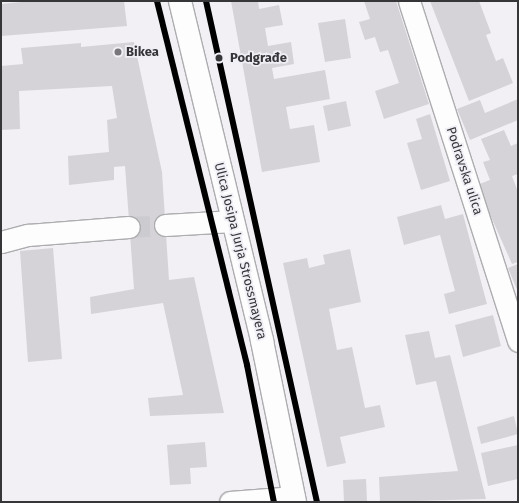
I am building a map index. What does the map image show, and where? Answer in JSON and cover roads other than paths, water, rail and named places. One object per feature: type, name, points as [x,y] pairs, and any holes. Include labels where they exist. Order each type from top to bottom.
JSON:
[{"type":"main road","name":"Ulica Josipa Jurja Strossmayera","points":[[180,1],[262,341],[294,499]]},
{"type":"street","name":"Podravska ulica","points":[[409,1],[518,341]]},
{"type":"street","points":[[165,225],[233,221]]},
{"type":"street","points":[[1,242],[28,235],[129,227]]},
{"type":"street","points":[[230,502],[294,499]]},
{"type":"tunnel","points":[[129,227],[165,225]]},
{"type":"place","name":"Bikea","points":[[118,52]]},
{"type":"place","name":"Podgrađe","points":[[219,58]]}]
